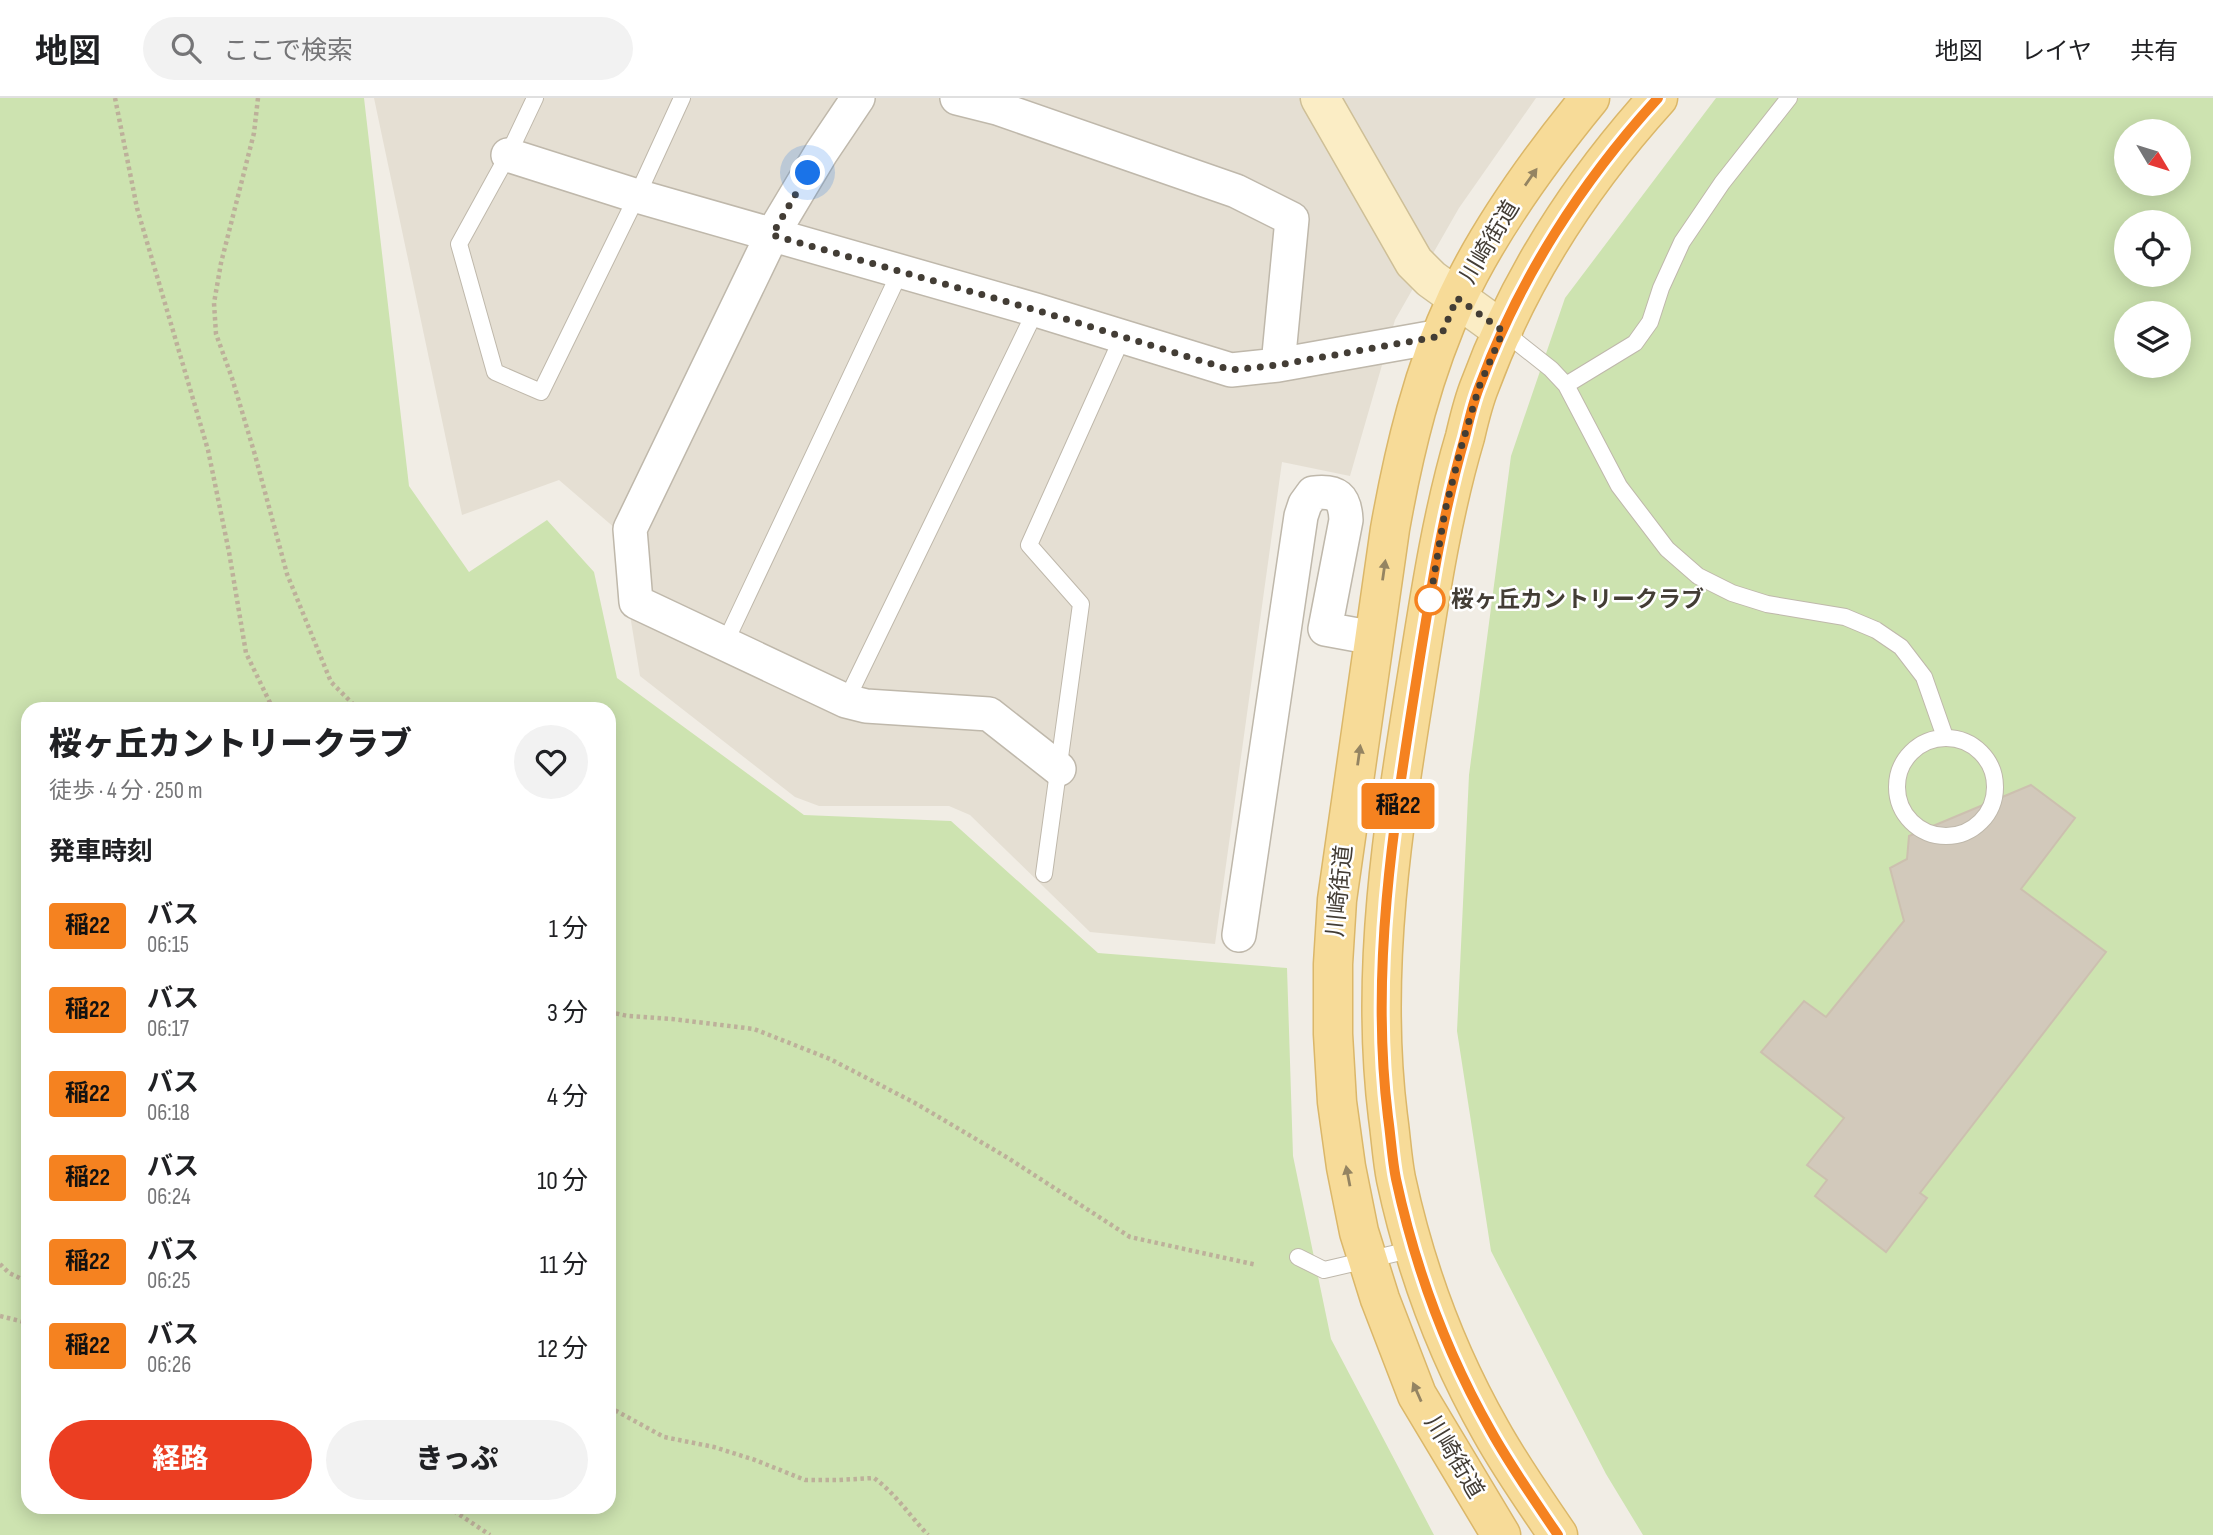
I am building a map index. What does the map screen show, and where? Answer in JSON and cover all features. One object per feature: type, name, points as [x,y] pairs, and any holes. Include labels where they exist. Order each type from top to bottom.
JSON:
[{"type":"main road","points":[[1320,98],[1414,262],[1431,279],[1503,331]]},
{"type":"main road","points":[[1559,135],[1581,98]]},
{"type":"main road","name":"川崎街道","points":[[1501,1535],[1417,1395],[1368,1260],[1346,1167],[1337,1102],[1333,964],[1337,900],[1390,529],[1400,472],[1414,420],[1441,336],[1481,253],[1559,135],[1590,98]]},
{"type":"main road","name":"川崎街道","points":[[1558,1535],[1492,1433],[1460,1372],[1433,1309],[1414,1249],[1395,1175],[1381,1046],[1381,974],[1385,909],[1412,709],[1445,511],[1479,387],[1503,331],[1550,242],[1587,185],[1658,98]]},
{"type":"street","points":[[858,98],[772,235],[630,528],[636,602],[846,701],[866,706],[989,714],[1059,769]]},
{"type":"street","points":[[957,98],[997,108],[1236,191],[1292,219],[1278,365]]},
{"type":"street","points":[[508,155],[636,196],[1036,310],[1231,370],[1278,365],[1441,336]]},
{"type":"street","points":[[1239,935],[1301,516],[1313,494],[1325,492],[1336,495],[1345,505],[1346,520],[1325,629],[1374,638]]},
{"type":"lane","points":[[535,98],[460,244],[495,372],[541,392],[681,98]]},
{"type":"lane","points":[[1566,385],[1635,343],[1650,321],[1661,288],[1682,242],[1722,183],[1788,98]]},
{"type":"lane","points":[[725,643],[900,272]]},
{"type":"lane","points":[[846,701],[1036,310]]},
{"type":"lane","points":[[1503,331],[1551,369],[1566,385],[1619,486],[1667,549],[1698,576],[1731,593],[1767,604],[1845,617],[1876,630],[1901,647],[1924,677],[1945,737]]},
{"type":"lane","points":[[1044,874],[1081,604],[1029,545],[1122,338]]},
{"type":"lane","points":[[1945,737],[1961,739],[1975,746],[1986,757],[1993,771],[1995,787],[1993,802],[1986,816],[1975,827],[1960,834],[1944,836],[1927,833],[1913,824],[1902,811],[1897,794],[1897,778],[1903,762],[1914,749],[1929,740],[1945,737]]},
{"type":"lane","points":[[1298,1258],[1324,1269],[1414,1249]]},
{"type":"path","points":[[115,98],[137,208],[208,450],[246,653],[270,702]]},
{"type":"path","points":[[258,98],[254,133],[221,263],[214,303],[216,334],[255,455],[287,574],[331,682],[351,702]]},
{"type":"path","points":[[616,1013],[754,1029],[830,1059],[915,1104],[1008,1158],[1130,1237],[1257,1265]]},
{"type":"path","points":[[0,1264],[9,1273],[21,1279]]},
{"type":"path","points":[[0,1316],[21,1321]]},
{"type":"path","points":[[616,1411],[664,1437],[714,1447],[804,1480],[874,1478],[890,1489],[901,1506],[928,1535]]},
{"type":"path","points":[[458,1514],[489,1535]]},
{"type":"shaded area","points":[[374,98],[1536,98],[1459,208],[1395,320],[1350,476],[1282,462],[1215,944],[1090,932],[970,815],[949,806],[819,806],[795,797],[640,676],[616,529],[559,480],[462,515]]},
{"type":"green space","points":[[0,98],[364,98],[409,486],[469,572],[547,520],[594,572],[617,678],[804,815],[951,821],[1098,953],[1287,968],[1293,1156],[1331,1339],[1434,1535],[0,1535]]},
{"type":"green space","points":[[1716,98],[2213,98],[2213,1535],[1643,1535],[1606,1474],[1491,1251],[1457,1031],[1469,775],[1511,456],[1565,298]]},
{"type":"building","points":[[2031,785],[2075,818],[2021,889],[2106,952],[1920,1193],[1927,1198],[1886,1252],[1815,1196],[1827,1180],[1807,1165],[1844,1118],[1761,1052],[1804,1001],[1826,1017],[1904,921],[1890,868],[1907,859],[1909,836]]},
{"type":"bus line","name":"稲22","points":[[1558,1535],[1492,1433],[1460,1372],[1433,1309],[1412,1242],[1395,1175],[1381,1046],[1381,974],[1385,909],[1412,709],[1445,511],[1479,387],[1522,292],[1550,242],[1587,185],[1658,98]]},
{"type":"place","name":"桜ヶ丘カントリークラブ","points":[[1430,600]]},
{"type":"route","points":[[808,173],[772,235],[1036,310],[1231,370],[1278,365],[1441,336],[1457,298],[1503,331],[1479,387],[1461,448],[1445,511],[1430,600]]}]
